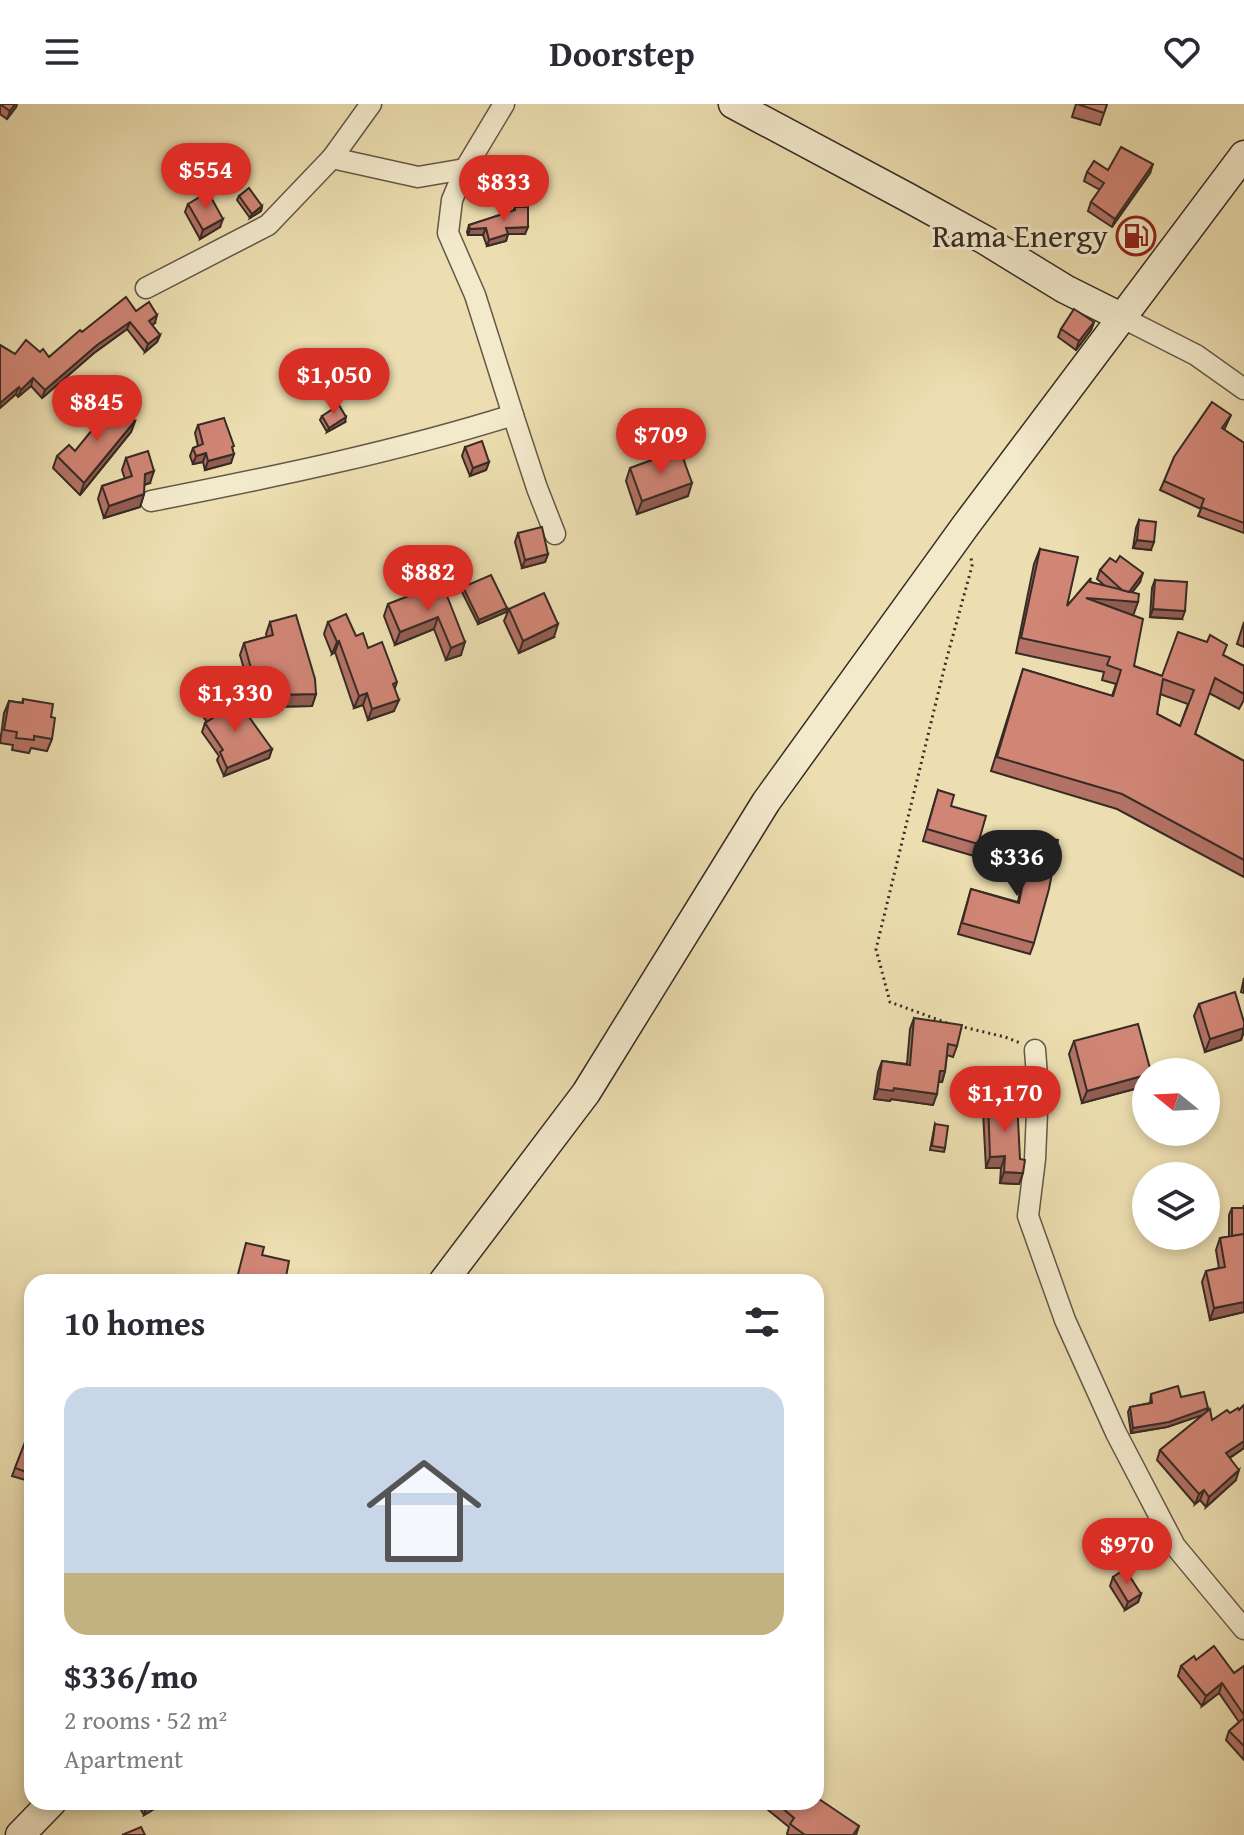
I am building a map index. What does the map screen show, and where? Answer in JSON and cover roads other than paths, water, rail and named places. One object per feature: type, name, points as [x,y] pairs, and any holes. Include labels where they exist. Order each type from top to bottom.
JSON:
[{"type":"street","points":[[146,288],[268,225],[332,158],[371,104]]},
{"type":"street","points":[[504,104],[465,169],[452,200],[448,233],[475,295],[537,488],[555,534]]},
{"type":"street","points":[[733,104],[959,225],[1065,289],[1196,355],[1244,389]]},
{"type":"street","points":[[449,1274],[586,1093],[766,802],[966,525],[1244,155]]},
{"type":"street","points":[[332,158],[418,177],[465,169]]},
{"type":"street","points":[[151,501],[366,455],[513,415]]},
{"type":"street","points":[[1035,1050],[1038,1089],[1035,1159],[1028,1216],[1059,1305],[1116,1433],[1175,1546],[1244,1629]]},
{"type":"street","points":[[20,1835],[44,1810]]},
{"type":"place","name":"Rama Energy","points":[[1136,236]]}]
